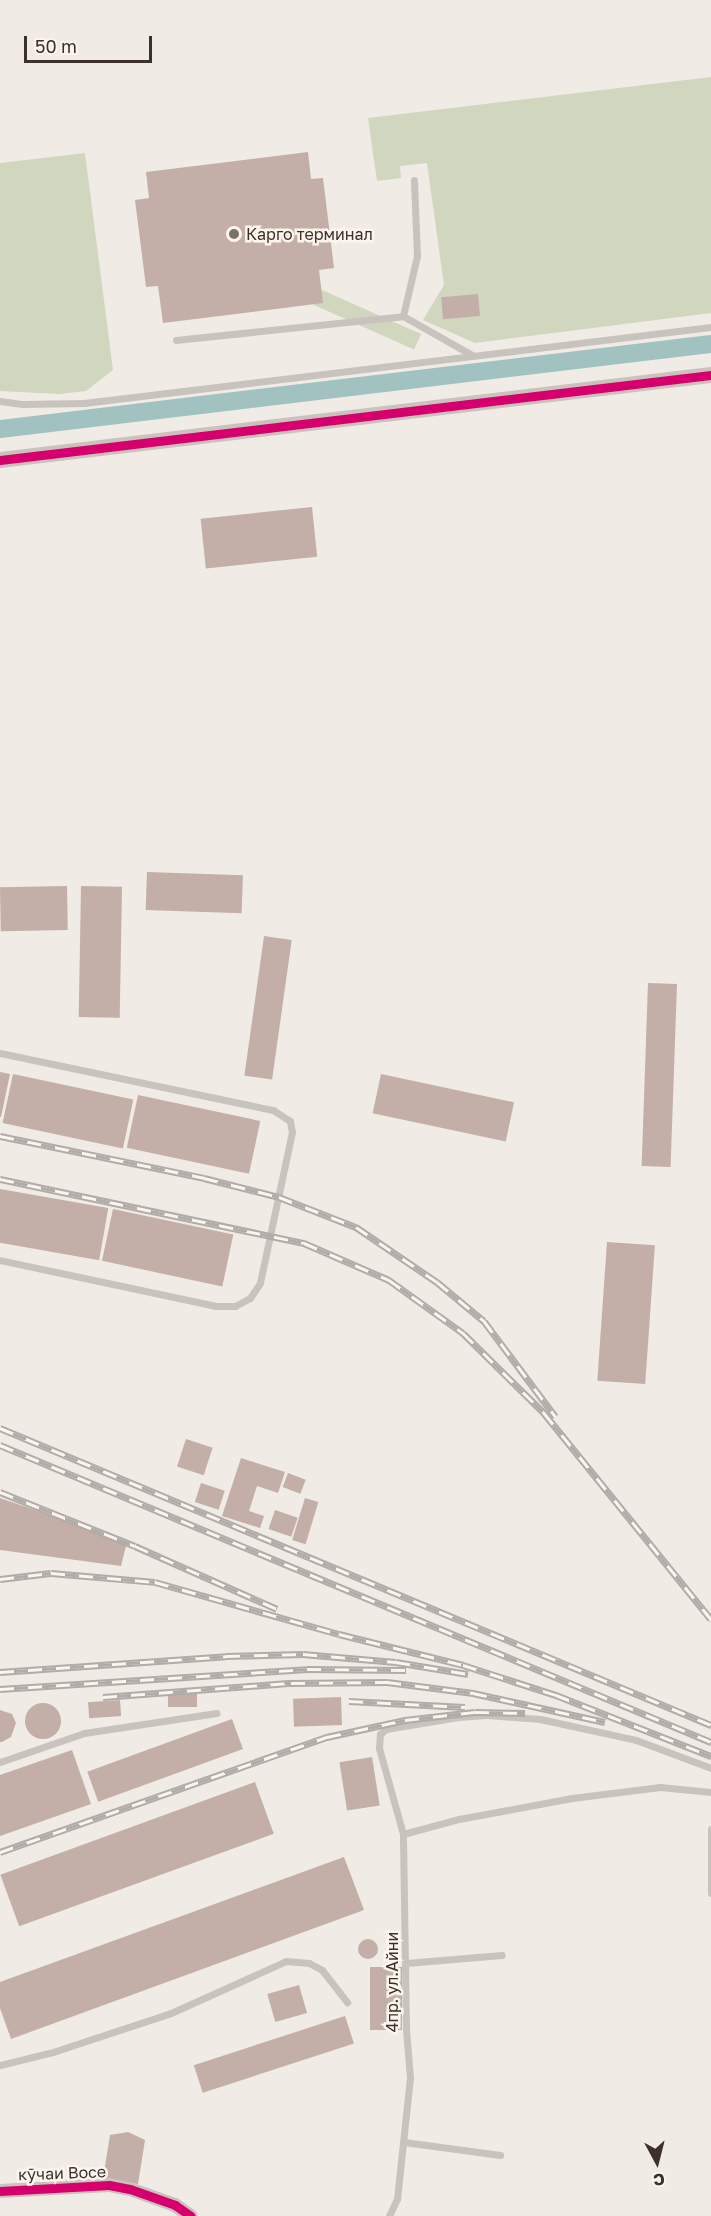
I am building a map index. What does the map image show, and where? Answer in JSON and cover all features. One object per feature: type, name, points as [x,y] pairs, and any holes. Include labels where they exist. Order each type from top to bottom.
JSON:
[{"type":"street","points":[[0,460],[711,375]]},
{"type":"street","name":"кӯчаи Восе","points":[[0,2191],[109,2186],[130,2189],[175,2205],[191,2216]]},
{"type":"lane","points":[[403,316],[417,256],[414,180]]},
{"type":"lane","points":[[176,340],[403,316],[472,356]]},
{"type":"lane","points":[[0,401],[22,404],[84,403],[711,327]]},
{"type":"lane","points":[[0,1053],[273,1110],[290,1121],[292,1132],[260,1283],[250,1298],[235,1306],[216,1306],[0,1260]]},
{"type":"lane","points":[[0,1762],[84,1733],[217,1713]]},
{"type":"lane","name":"4пр. ул.Айни","points":[[389,2216],[397,2199],[410,2078],[406,2046],[404,1834],[378,1748],[380,1734],[386,1729],[486,1715],[540,1719],[636,1740],[711,1768]]},
{"type":"lane","points":[[404,1834],[459,1819],[572,1798],[660,1787],[711,1792]]},
{"type":"lane","points":[[711,1829],[711,1893]]},
{"type":"lane","points":[[406,1963],[502,1955]]},
{"type":"lane","points":[[0,2065],[53,2052],[171,2013],[286,1961],[309,1963],[322,1970],[347,2002]]},
{"type":"lane","points":[[404,2142],[500,2155]]},
{"type":"green space","points":[[711,77],[711,313],[475,343],[423,320],[444,285],[427,163],[400,166],[401,178],[377,181],[368,118]]},
{"type":"green space","points":[[85,153],[113,370],[86,391],[59,394],[0,391],[0,163]]},
{"type":"green space","points":[[162,218],[421,334],[414,350],[155,234]]},
{"type":"building","name":"Карго терминал","points":[[308,152],[311,179],[323,178],[334,268],[319,270],[323,303],[163,323],[158,286],[146,287],[135,200],[149,198],[146,172]]},
{"type":"building","points":[[478,294],[480,316],[443,319],[441,297]]},
{"type":"building","points":[[312,507],[317,557],[206,568],[201,519]]},
{"type":"building","points":[[147,872],[243,875],[242,913],[146,910]]},
{"type":"building","points":[[67,886],[68,930],[1,931],[0,887]]},
{"type":"building","points":[[81,886],[122,887],[120,1018],[79,1017]]},
{"type":"building","points":[[264,936],[292,940],[272,1080],[244,1076]]},
{"type":"building","points":[[648,983],[677,984],[671,1167],[642,1166]]},
{"type":"building","points":[[0,1072],[10,1074],[1,1117],[0,1117]]},
{"type":"building","points":[[13,1074],[133,1100],[123,1148],[3,1123]]},
{"type":"building","points":[[381,1074],[514,1102],[506,1141],[373,1113]]},
{"type":"building","points":[[138,1095],[260,1121],[249,1174],[127,1148]]},
{"type":"building","points":[[0,1189],[108,1208],[99,1260],[0,1243]]},
{"type":"building","points":[[113,1209],[233,1235],[222,1286],[102,1261]]},
{"type":"building","points":[[607,1242],[655,1245],[645,1384],[597,1381]]},
{"type":"building","points":[[186,1439],[213,1448],[204,1475],[177,1467]]},
{"type":"building","points":[[241,1458],[285,1472],[278,1493],[257,1486],[249,1511],[264,1516],[260,1528],[222,1516]]},
{"type":"building","points":[[288,1473],[306,1480],[300,1494],[283,1487]]},
{"type":"building","points":[[201,1483],[225,1491],[219,1510],[195,1502]]},
{"type":"building","points":[[0,1498],[127,1542],[121,1566],[0,1550]]},
{"type":"building","points":[[305,1498],[318,1502],[306,1544],[292,1540]]},
{"type":"building","points":[[275,1510],[298,1518],[291,1537],[268,1529]]},
{"type":"building","points":[[168,1693],[197,1693],[197,1707],[168,1707]]},
{"type":"building","points":[[341,1697],[342,1725],[294,1727],[293,1699]]},
{"type":"building","points":[[120,1700],[121,1716],[89,1718],[88,1702]]},
{"type":"building","points":[[43,1703],[56,1708],[61,1721],[56,1734],[43,1739],[30,1734],[25,1721],[30,1708]]},
{"type":"building","points":[[0,1710],[12,1714],[16,1723],[11,1737],[2,1742],[0,1742]]},
{"type":"building","points":[[232,1719],[243,1749],[98,1802],[87,1772]]},
{"type":"building","points":[[72,1750],[91,1804],[0,1836],[0,1775]]},
{"type":"building","points":[[372,1757],[380,1805],[347,1811],[339,1762]]},
{"type":"building","points":[[255,1782],[274,1834],[19,1926],[0,1875]]},
{"type":"building","points":[[344,1857],[364,1910],[11,2039],[0,2008],[0,1982]]},
{"type":"building","points":[[364,1939],[372,1939],[378,1945],[378,1953],[372,1959],[364,1959],[358,1953],[358,1945]]},
{"type":"building","points":[[370,1967],[402,1967],[402,2030],[370,2030]]},
{"type":"building","points":[[299,1985],[307,2013],[275,2022],[267,1994]]},
{"type":"building","points":[[345,2016],[354,2044],[203,2093],[194,2065]]},
{"type":"building","points":[[128,2132],[145,2140],[138,2184],[103,2179],[110,2135]]},
{"type":"waterway","points":[[0,429],[711,344]]},
{"type":"railway","points":[[0,1136],[204,1178],[279,1197],[356,1227],[437,1282],[484,1321],[555,1416]]},
{"type":"railway","points":[[0,1179],[304,1243],[389,1280],[463,1333],[544,1413],[711,1619]]},
{"type":"railway","points":[[0,1428],[711,1725]]},
{"type":"railway","points":[[0,1445],[711,1742]]},
{"type":"railway","points":[[0,1492],[135,1546],[277,1609]]},
{"type":"railway","points":[[0,1579],[51,1573],[155,1582],[339,1634],[463,1665],[556,1695],[711,1756]]},
{"type":"railway","points":[[0,1672],[226,1656],[303,1654],[396,1662],[468,1674]]},
{"type":"railway","points":[[0,1689],[307,1669],[406,1670]]},
{"type":"railway","points":[[103,1697],[291,1683],[387,1682],[473,1693],[605,1722]]},
{"type":"railway","points":[[349,1701],[465,1707]]},
{"type":"railway","points":[[0,1852],[327,1737],[405,1720],[475,1712],[525,1713]]},
{"type":"cycle path","points":[[0,460],[711,375]]},
{"type":"cycle path","points":[[0,2191],[109,2185],[130,2189],[175,2205],[191,2216]]},
{"type":"place","name":"Карго терминал","points":[[234,234]]}]
